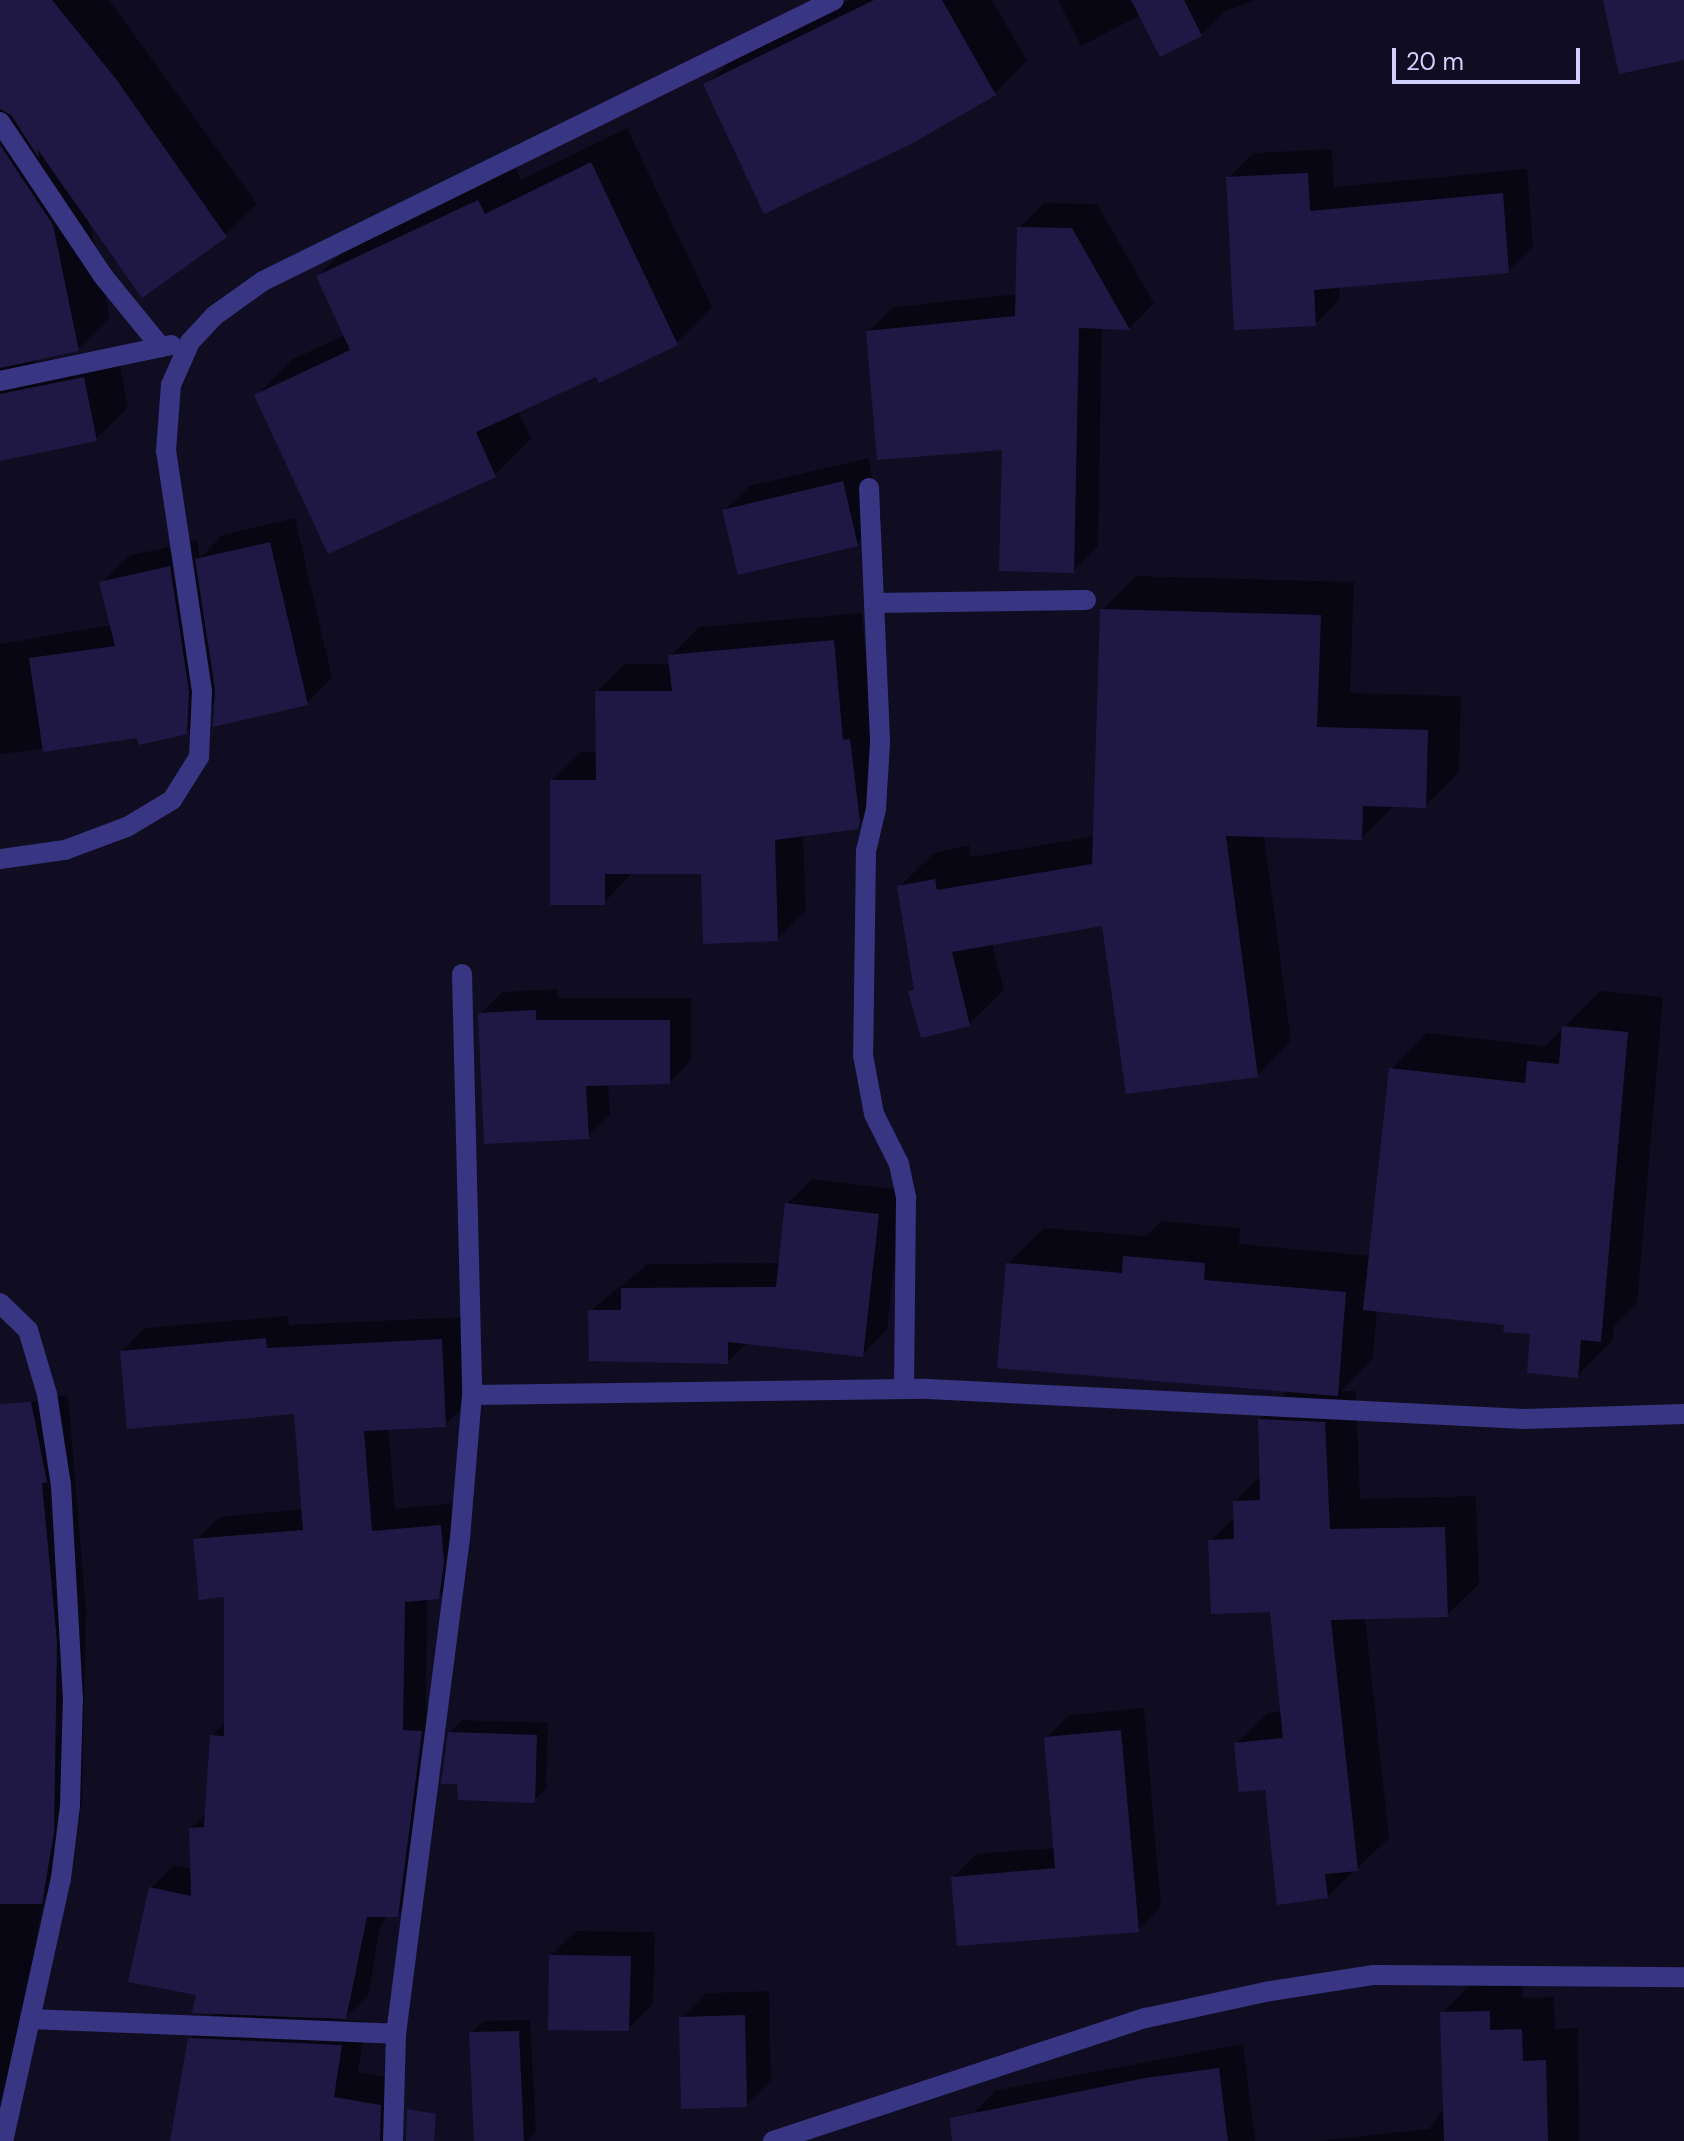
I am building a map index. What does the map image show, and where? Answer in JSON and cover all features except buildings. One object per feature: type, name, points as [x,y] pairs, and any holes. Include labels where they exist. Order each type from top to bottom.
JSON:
[{"type":"street","points":[[0,859],[65,850],[127,827],[172,800],[199,757],[202,691],[166,451],[171,385],[190,342],[214,316],[263,281],[834,0]]},
{"type":"street","points":[[0,122],[103,276],[161,347]]},
{"type":"street","points":[[0,381],[190,342]]},
{"type":"street","points":[[869,488],[880,743],[876,809],[866,851],[863,1055],[874,1114],[899,1164],[906,1198],[904,1389]]},
{"type":"street","points":[[874,603],[1086,600]]},
{"type":"street","points":[[393,2141],[396,2034],[460,1538],[472,1395],[462,974]]},
{"type":"street","points":[[0,1303],[17,1313],[38,1355],[61,1485],[70,1601],[70,1806],[61,1878],[3,2141]]},
{"type":"street","points":[[472,1395],[904,1389],[1524,1419],[1684,1414]]},
{"type":"street","points":[[773,2141],[1146,2018],[1265,1992],[1374,1975],[1684,1977]]},
{"type":"street","points":[[30,2019],[396,2034]]}]
